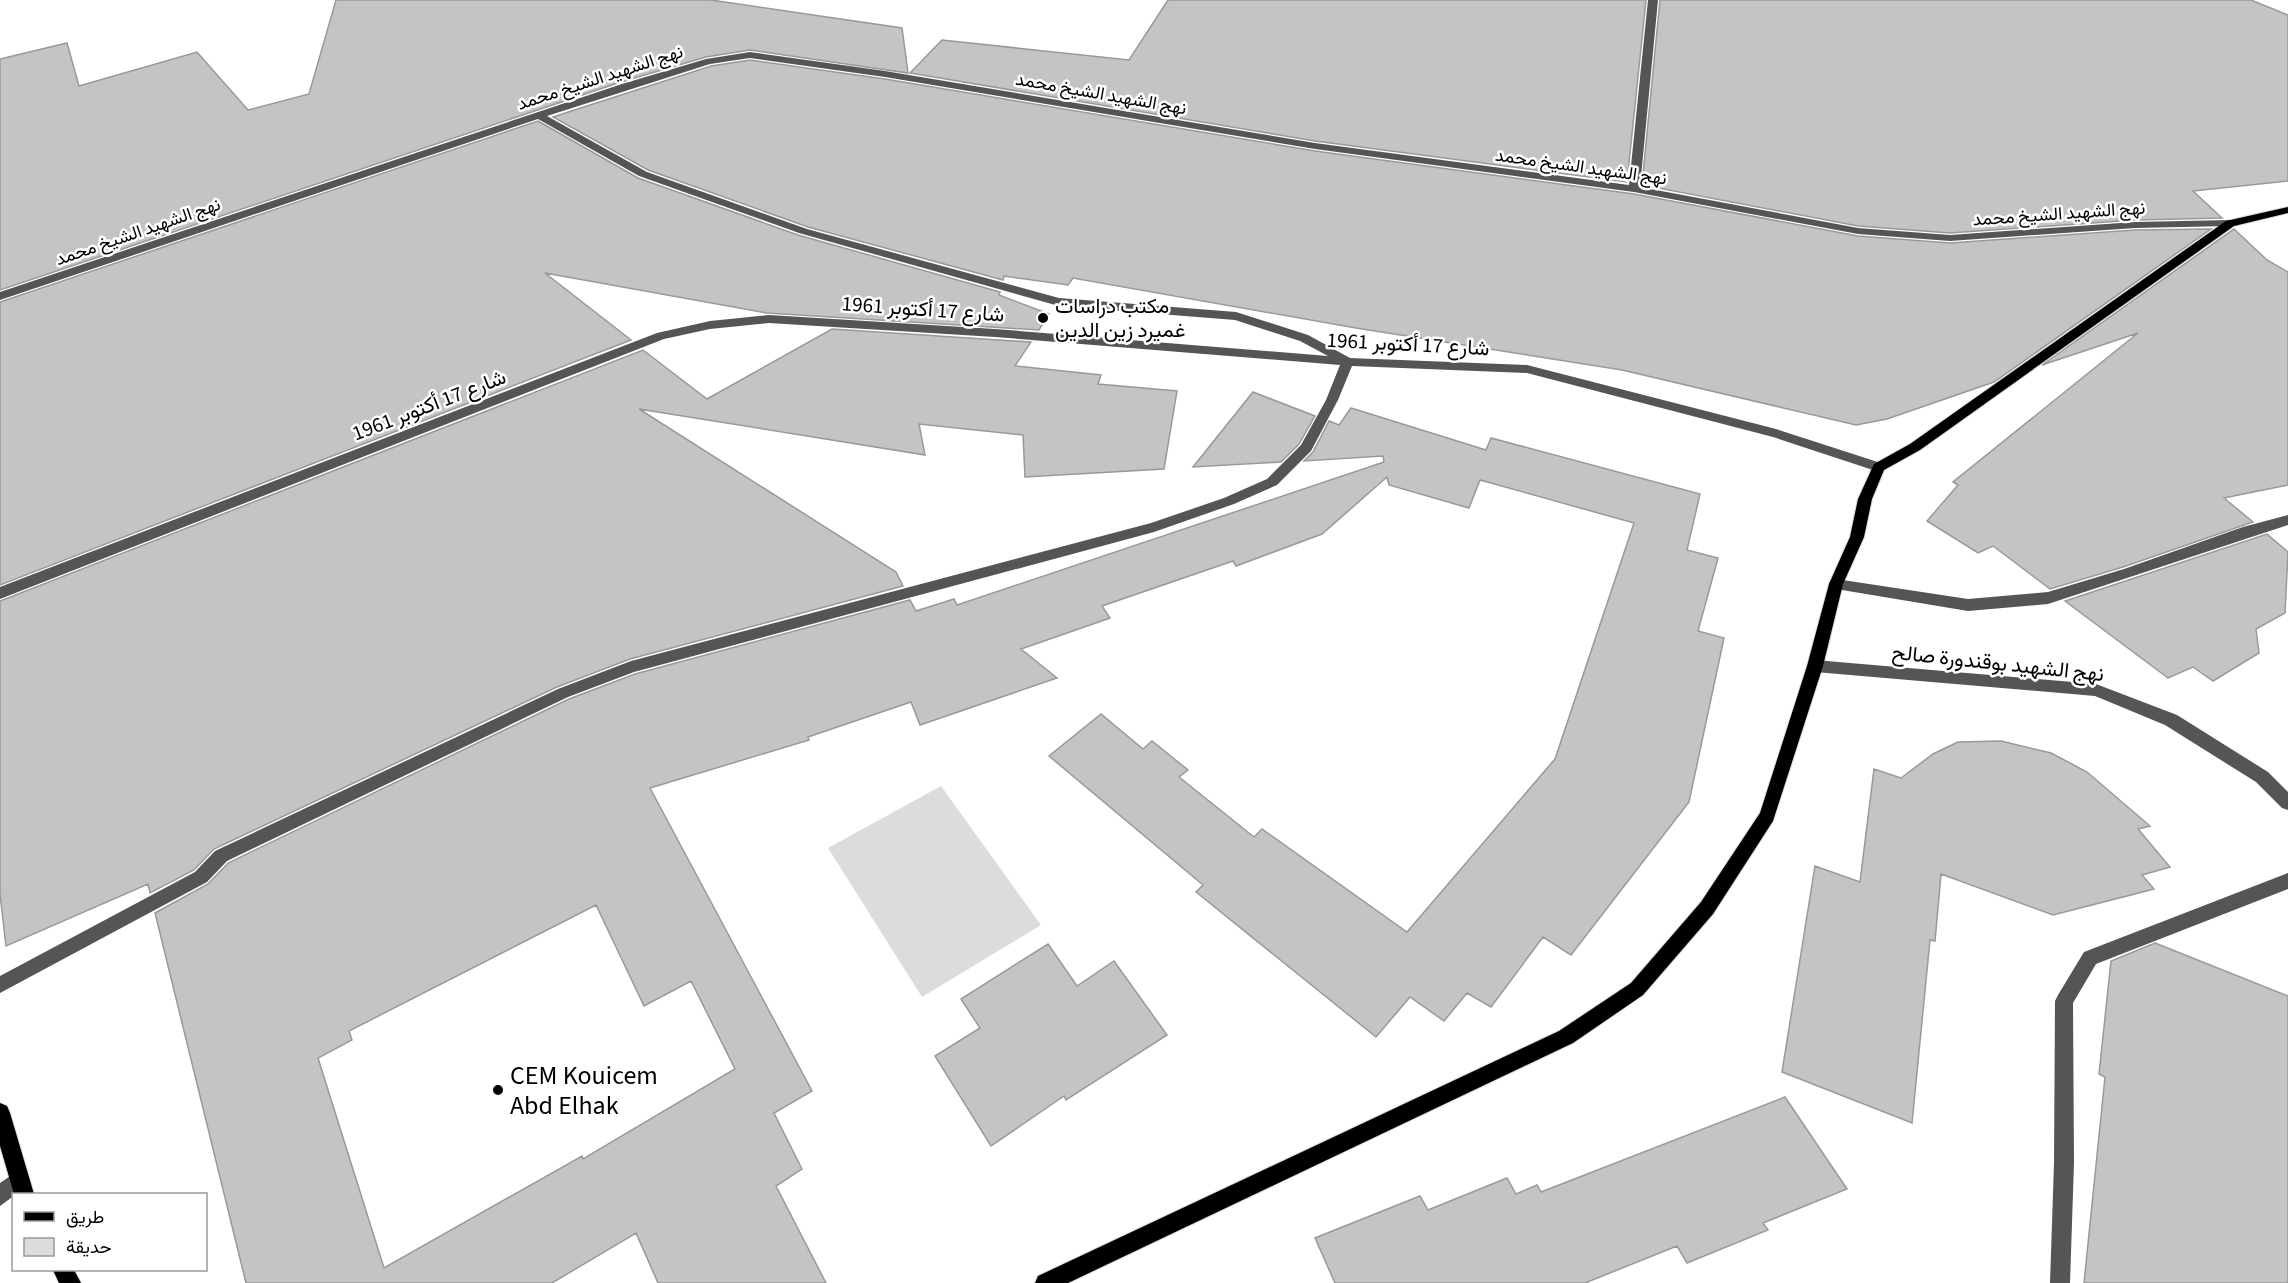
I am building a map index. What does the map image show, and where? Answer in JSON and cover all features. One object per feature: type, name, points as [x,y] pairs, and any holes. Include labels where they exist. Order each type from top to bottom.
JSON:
[{"type":"main road","points":[[1045,1283],[1566,1037],[1637,989],[1707,908],[1767,816],[1815,666],[1836,584],[1857,537],[1865,499],[1879,467],[1925,441],[2229,223],[2288,210]]},
{"type":"main road","points":[[0,1113],[21,1187]]},
{"type":"street","points":[[1634,189],[1653,0]]},
{"type":"street","name":"نهج الشهيد الشيخ محمد","points":[[0,296],[538,115],[709,61],[750,55],[885,74],[1315,147],[1634,189],[1858,231],[1950,238],[2134,225],[2229,223]]},
{"type":"street","points":[[0,985],[201,876],[221,856],[233,849],[563,693],[631,667],[1154,527],[1229,501],[1272,482],[1306,448],[1332,400],[1348,362],[1304,338],[1236,316],[1059,302],[803,231],[643,174],[538,115]]},
{"type":"street","name":"شارع 17 أكتوبر 1961","points":[[0,593],[661,336],[710,325],[781,320],[995,333],[1348,362],[1527,369],[1776,433],[1879,467]]},
{"type":"street","points":[[1836,584],[1968,605],[2048,598],[2129,573],[2248,531],[2288,520]]},
{"type":"street","name":"نهج الشهيد بوقندورة صالح","points":[[1815,666],[2096,690],[2171,720],[2262,777],[2288,803]]},
{"type":"street","points":[[2060,1283],[2064,1163],[2064,1001],[2090,958],[2288,881]]},
{"type":"street","points":[[0,1196],[21,1187]]},
{"type":"green space","points":[[941,786],[1041,925],[922,997],[828,848]]},
{"type":"building","points":[[336,0],[711,0],[902,28],[908,73],[750,50],[706,57],[621,82],[0,290],[0,59],[67,43],[79,86],[197,52],[248,110],[309,94]]},
{"type":"building","points":[[1168,0],[1646,0],[1627,182],[1315,141],[910,73],[942,40],[1129,60]]},
{"type":"building","points":[[1660,0],[2251,0],[2288,15],[2288,181],[2193,191],[2222,218],[2135,220],[1950,233],[1858,226],[1642,185]]},
{"type":"building","points":[[750,60],[885,79],[1315,151],[1634,194],[1858,236],[1950,243],[2135,230],[2211,229],[1994,382],[1887,419],[1856,425],[1622,370],[1356,328],[1073,278],[1068,285],[1004,276],[1003,280],[808,227],[648,170],[553,117],[711,66]]},
{"type":"building","points":[[538,121],[638,178],[798,235],[1000,292],[999,295],[1049,314],[1039,330],[767,313],[545,273],[631,340],[0,585],[0,302]]},
{"type":"building","points":[[2234,229],[2267,260],[2288,272],[2288,485],[2224,498],[2253,522],[2123,567],[2050,589],[1993,546],[1978,553],[1927,521],[1958,485],[1953,482],[2138,333],[2042,365]]},
{"type":"building","points":[[832,329],[1031,342],[1015,366],[1101,375],[1098,384],[1177,391],[1164,469],[1025,477],[1023,435],[919,424],[925,455],[639,409],[896,572],[903,586],[630,659],[557,687],[214,849],[194,870],[150,893],[148,884],[6,946],[0,894],[0,601],[643,350],[707,399]]},
{"type":"building","points":[[1253,392],[1315,416],[1299,444],[1281,462],[1193,467]]},
{"type":"building","points":[[1351,408],[1486,450],[1491,438],[1700,494],[1687,550],[1718,558],[1698,631],[1724,638],[1689,802],[1571,955],[1543,937],[1491,1007],[1467,993],[1444,1021],[1410,997],[1376,1037],[1196,892],[1203,885],[1049,756],[1101,714],[1143,749],[1152,741],[1188,770],[1179,777],[1254,837],[1262,829],[1407,932],[1555,759],[1634,523],[1480,480],[1469,508],[1389,485],[1387,477],[1322,534],[1236,566],[1233,561],[1102,606],[1110,618],[1021,649],[1057,678],[920,725],[911,702],[808,737],[809,740],[650,788],[812,1091],[774,1113],[802,1169],[776,1186],[826,1283],[658,1283],[636,1233],[552,1283],[246,1283],[155,913],[208,884],[228,863],[569,699],[635,674],[910,600],[916,611],[954,599],[957,605],[1384,462],[1383,456],[1304,461],[1313,452],[1329,421],[1339,425]],"holes":[[[596,905],[644,1006],[691,981],[735,1069],[583,1159],[582,1156],[384,1268],[318,1058],[352,1040],[349,1031]]]},
{"type":"building","points":[[2267,534],[2288,552],[2285,613],[2256,629],[2259,653],[2213,681],[2193,667],[2168,678],[2065,601]]},
{"type":"building","points":[[2001,741],[2051,753],[2087,772],[2150,826],[2138,829],[2170,867],[2142,875],[2154,889],[2053,915],[1941,874],[1935,941],[1930,940],[1912,1123],[1782,1072],[1815,866],[1860,882],[1874,769],[1901,778],[1933,754],[1958,742]]},
{"type":"building","points":[[2155,943],[2288,996],[2288,1283],[2084,1283],[2105,1077],[2099,1074],[2111,961]]},
{"type":"building","points":[[1048,944],[1077,986],[1114,961],[1167,1035],[1066,1100],[1064,1096],[991,1146],[935,1056],[980,1028],[961,999]]},
{"type":"building","points":[[1785,1097],[1847,1189],[1763,1223],[1768,1230],[1687,1263],[1677,1246],[1585,1283],[1335,1283],[1315,1238],[1420,1196],[1428,1210],[1507,1178],[1516,1194],[1537,1185],[1541,1192]]},
{"type":"place","name":"مكتب دراسات غميرد زين الدين","points":[[1043,318]]},
{"type":"place","name":"CEM Kouicem Abd Elhak","points":[[498,1090]]}]
